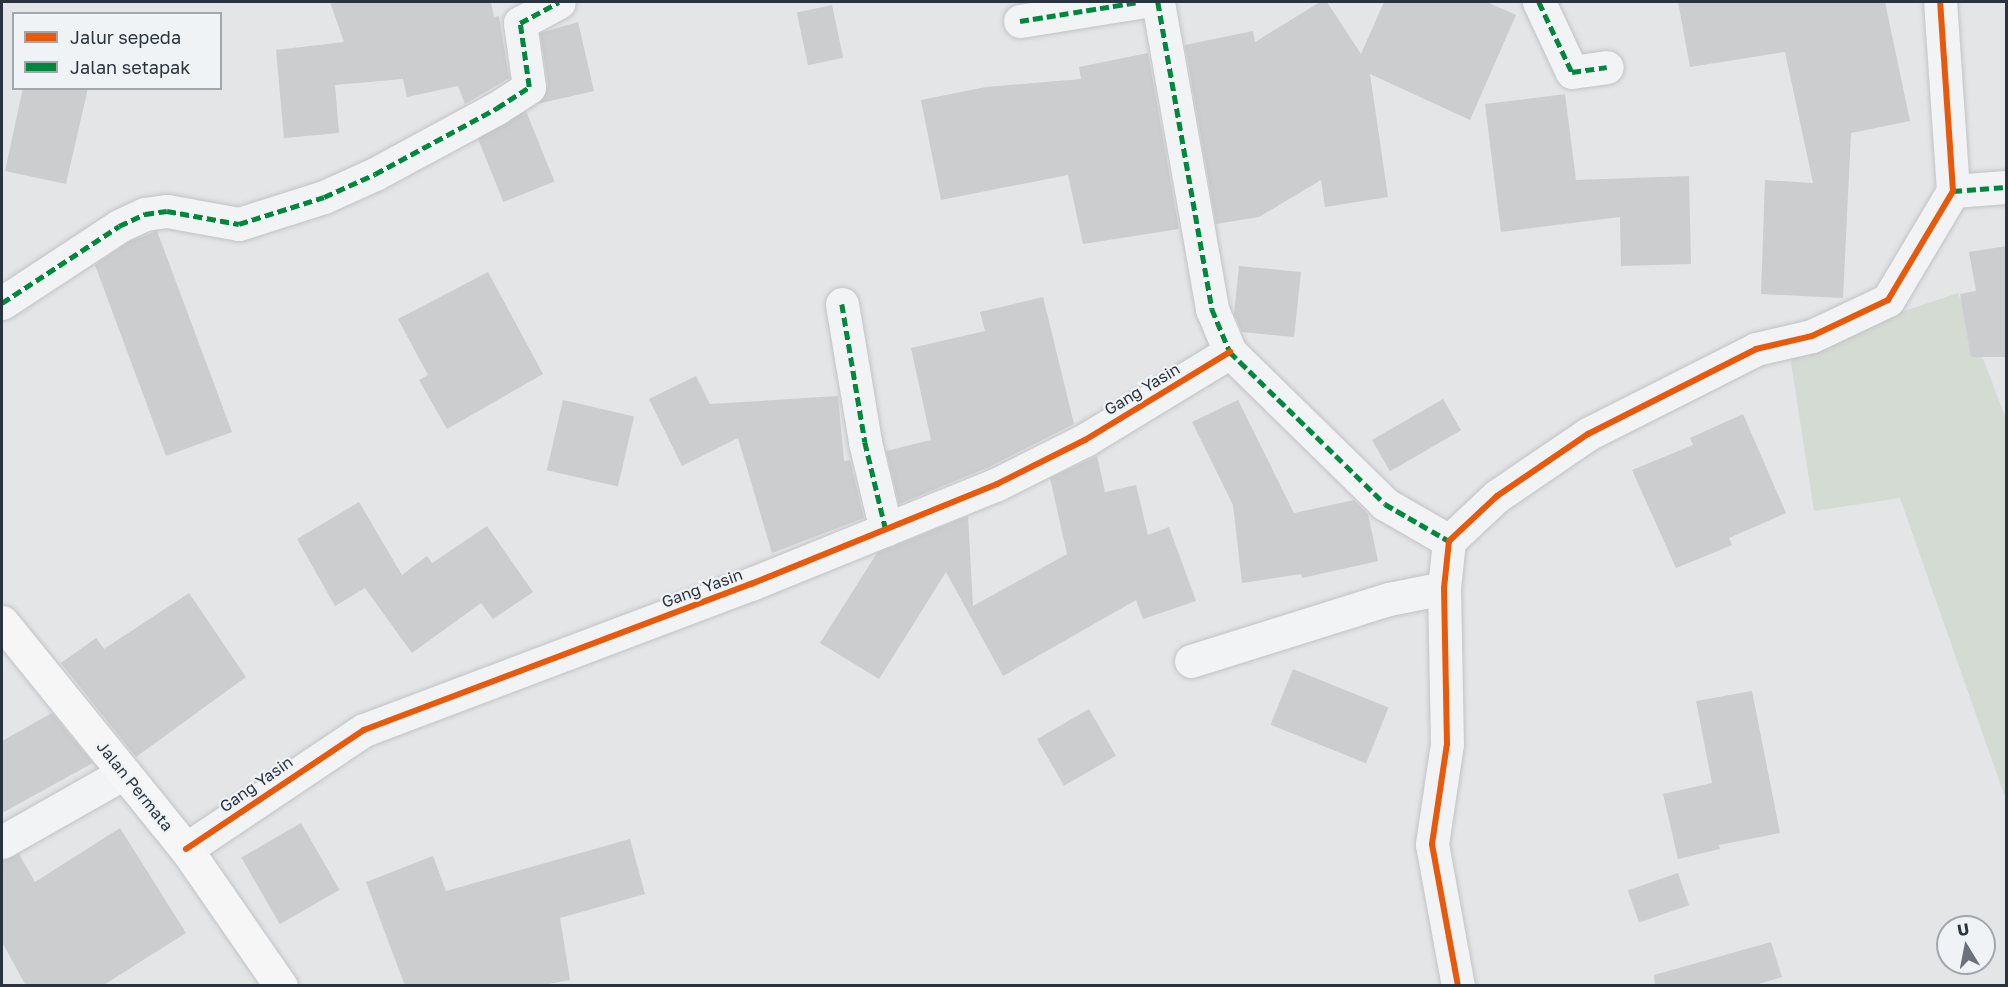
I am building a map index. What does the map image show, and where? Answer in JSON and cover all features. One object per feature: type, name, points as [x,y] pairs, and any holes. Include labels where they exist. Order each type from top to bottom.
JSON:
[{"type":"main road","name":"Jalan Permata","points":[[2,622],[186,849],[281,986]]},
{"type":"street","points":[[2,303],[119,226],[145,214],[167,211],[239,224],[324,197],[456,130],[527,91],[520,22],[560,2]]},
{"type":"street","points":[[1020,21],[1139,2]]},
{"type":"street","points":[[1158,2],[1212,309],[1230,351],[1385,504],[1449,541]]},
{"type":"street","points":[[1539,2],[1572,72],[1607,67]]},
{"type":"street","points":[[1458,986],[1432,844],[1447,744],[1444,588],[1449,541],[1497,496],[1588,434],[1756,349],[1812,336],[1888,300],[1953,191],[1940,2]]},
{"type":"street","points":[[1953,191],[2007,187]]},
{"type":"street","points":[[842,304],[865,442],[886,530]]},
{"type":"street","name":"Gang Yasin","points":[[186,849],[336,746],[383,720],[886,530],[1085,440],[1230,351]]},
{"type":"street","points":[[1191,661],[1389,599],[1444,588]]},
{"type":"street","points":[[2,842],[124,773]]},
{"type":"shaded area","points":[[1958,293],[2006,419],[2006,800],[1900,498],[1814,511],[1789,350]]},
{"type":"building","points":[[330,2],[491,2],[494,17],[499,16],[509,78],[465,104],[458,86],[407,97],[403,79],[335,85],[339,133],[284,138],[276,50],[344,42]]},
{"type":"building","points":[[1320,2],[1327,2],[1361,54],[1384,2],[1487,2],[1516,15],[1470,120],[1370,74],[1388,197],[1325,207],[1321,180],[1259,217],[1216,224],[1185,45],[1253,31],[1255,42]]},
{"type":"building","points":[[1678,2],[1885,2],[1910,121],[1851,133],[1843,298],[1761,294],[1765,180],[1813,183],[1785,52],[1690,67]]},
{"type":"building","points":[[832,5],[843,58],[808,65],[797,12]]},
{"type":"building","points":[[578,22],[594,91],[537,104],[548,85],[540,33]]},
{"type":"building","points":[[1148,53],[1179,229],[1083,244],[1068,175],[941,200],[921,100],[986,87],[1081,79],[1079,67]]},
{"type":"building","points":[[23,90],[88,90],[66,184],[5,171]]},
{"type":"building","points":[[1565,94],[1576,180],[1689,176],[1691,264],[1621,266],[1620,217],[1501,232],[1485,104]]},
{"type":"building","points":[[526,111],[554,181],[503,202],[475,132]]},
{"type":"building","points":[[157,231],[232,432],[166,456],[95,265],[128,242]]},
{"type":"building","points":[[2007,246],[2007,357],[1971,357],[1960,294],[1976,291],[1969,252]]},
{"type":"building","points":[[1239,266],[1301,272],[1294,337],[1242,332],[1234,314]]},
{"type":"building","points":[[488,272],[543,374],[447,429],[419,380],[428,375],[398,319]]},
{"type":"building","points":[[1043,297],[1074,424],[989,467],[899,504],[886,451],[931,440],[911,348],[985,331],[980,312]]},
{"type":"building","points":[[696,376],[710,404],[838,396],[844,461],[850,460],[864,518],[772,553],[738,438],[682,466],[649,399]]},
{"type":"building","points":[[1443,399],[1461,430],[1390,471],[1372,440]]},
{"type":"building","points":[[563,400],[634,416],[618,487],[547,470]]},
{"type":"building","points":[[1238,400],[1294,513],[1354,500],[1368,514],[1378,561],[1302,578],[1301,574],[1242,583],[1233,505],[1192,422]]},
{"type":"building","points":[[1743,414],[1786,513],[1729,538],[1732,545],[1676,568],[1632,470],[1693,445],[1690,438]]},
{"type":"building","points":[[1097,456],[1105,492],[1136,485],[1148,535],[1169,527],[1196,601],[1143,619],[1136,600],[1003,676],[946,572],[879,679],[820,643],[877,553],[968,516],[973,606],[1067,554],[1050,478]]},
{"type":"building","points":[[359,502],[402,575],[427,556],[432,563],[487,526],[533,592],[493,619],[481,603],[412,653],[365,588],[335,606],[297,539]]},
{"type":"building","points":[[189,593],[246,677],[136,757],[61,663],[96,638],[104,649]]},
{"type":"building","points":[[1293,669],[1388,708],[1366,763],[1271,725]]},
{"type":"building","points":[[1752,691],[1780,833],[1719,845],[1720,849],[1678,859],[1663,794],[1712,783],[1696,701]]},
{"type":"building","points":[[1089,709],[1116,756],[1064,786],[1037,739]]},
{"type":"building","points":[[52,713],[93,763],[2,813],[2,741]]},
{"type":"building","points":[[301,823],[340,890],[280,924],[241,858]]},
{"type":"building","points":[[120,828],[186,933],[102,986],[26,986],[2,942],[2,861],[19,854],[35,882]]},
{"type":"building","points":[[630,839],[645,894],[560,918],[570,980],[538,986],[405,986],[366,882],[433,856],[446,891]]},
{"type":"building","points":[[1678,873],[1689,905],[1639,922],[1628,890]]},
{"type":"building","points":[[1771,942],[1782,977],[1752,986],[1655,986],[1654,975]]},
{"type":"marked path","points":[[2,303],[119,226],[145,214],[167,211],[239,224],[324,197],[375,174],[497,108],[529,87],[520,23],[559,2]]},
{"type":"marked path","points":[[1020,21],[1139,2]]},
{"type":"marked path","points":[[1158,2],[1212,309],[1230,352],[1385,504],[1449,541]]},
{"type":"marked path","points":[[1539,2],[1572,72],[1607,67]]},
{"type":"marked path","points":[[1953,191],[2006,187]]},
{"type":"marked path","points":[[842,304],[865,442],[886,530]]},
{"type":"cycle path","points":[[1458,986],[1432,844],[1447,744],[1444,588],[1449,541],[1497,496],[1588,434],[1756,349],[1812,336],[1888,300],[1953,191],[1940,2]]},
{"type":"cycle path","points":[[186,849],[364,730],[751,584],[997,484],[1085,440],[1230,352]]}]
